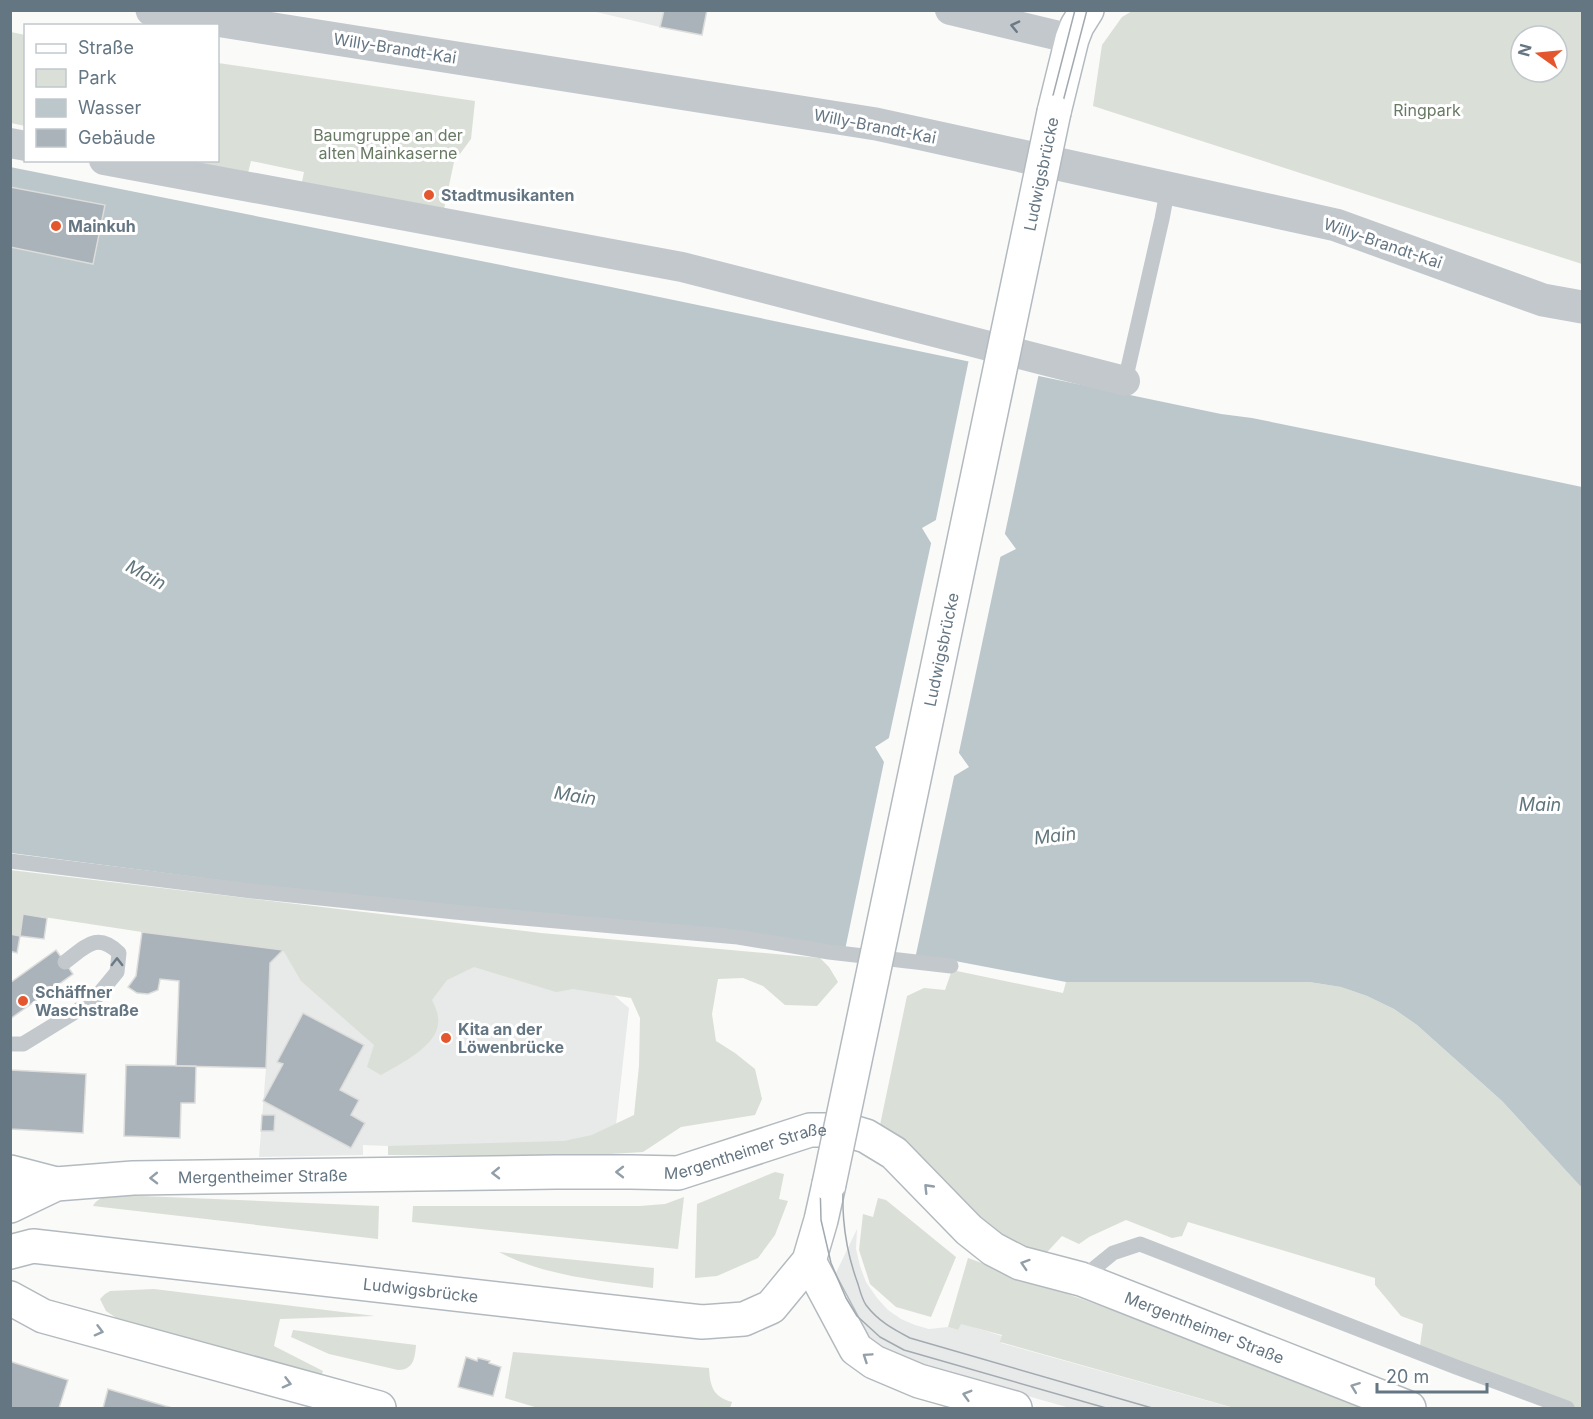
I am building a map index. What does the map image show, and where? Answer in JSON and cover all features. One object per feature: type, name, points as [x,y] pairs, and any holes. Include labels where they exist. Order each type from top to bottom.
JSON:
[{"type":"main road","name":"Ludwigsbrücke","points":[[18,1243],[702,1322],[744,1319],[771,1307],[809,1261],[821,1220],[1054,112],[1078,20]]},
{"type":"main road","name":"Mergentheimer Straße","points":[[10,1206],[56,1184],[133,1178],[543,1172],[678,1173],[810,1130],[846,1130],[866,1136],[894,1153],[969,1230],[993,1249],[1020,1263],[1081,1280],[1410,1408]]},
{"type":"main road","points":[[10,1172],[56,1184]]},
{"type":"main road","points":[[809,1261],[856,1349],[874,1362],[919,1381],[1015,1408]]},
{"type":"main road","points":[[10,1298],[43,1316],[379,1408]]},
{"type":"street","name":"Willy-Brandt-Kai","points":[[152,10],[876,124],[1336,225],[1544,300],[1582,307]]},
{"type":"street","points":[[950,10],[1078,20]]},
{"type":"street","points":[[115,162],[682,267],[1125,381]]},
{"type":"lane","points":[[1125,381],[1168,187]]},
{"type":"lane","points":[[10,861],[455,912],[738,937],[829,952],[951,966]]},
{"type":"lane","points":[[10,1044],[23,1044],[93,1001],[117,972],[119,953],[110,944],[98,942],[88,944],[65,962]]},
{"type":"lane","points":[[1081,1280],[1113,1253],[1140,1244],[1567,1408]]},
{"type":"shaded area","points":[[592,11],[664,11],[660,27]]},
{"type":"shaded area","name":"Kita an der Löwenbrücke","points":[[541,933],[629,1008],[614,1143],[388,1155],[388,1146],[363,1145],[363,1155],[259,1157],[266,1068],[270,963],[283,950]]},
{"type":"shaded area","points":[[857,1229],[856,1249],[866,1282],[888,1310],[901,1319],[929,1329],[948,1327],[958,1330],[960,1323],[1002,1336],[1001,1343],[1233,1408],[1070,1408],[906,1362],[867,1339],[834,1277]]},
{"type":"green space","name":"Ringpark","points":[[1132,11],[1582,11],[1582,264],[1093,106],[1102,45],[1122,17]]},
{"type":"green space","points":[[11,32],[24,35],[24,126],[11,123]]},
{"type":"green space","name":"Baumgruppe an der alten Mainkaserne","points":[[219,63],[475,101],[471,139],[454,162],[444,209],[301,187],[304,172],[251,161],[247,177],[181,162],[219,162]]},
{"type":"green space","points":[[10,870],[541,933],[820,958],[838,982],[817,1006],[785,1005],[763,986],[743,978],[718,979],[712,1014],[716,1041],[755,1069],[762,1099],[755,1115],[681,1127],[643,1152],[578,1156],[388,1155],[388,1146],[564,1141],[592,1135],[634,1115],[639,1066],[640,1018],[631,998],[573,989],[556,992],[474,967],[447,980],[432,1000],[438,1016],[437,1027],[427,1045],[381,1075],[367,1067],[374,1045],[301,981],[283,950],[24,914],[20,936],[11,934]]},
{"type":"green space","points":[[952,970],[1063,993],[1066,982],[1309,982],[1341,987],[1394,1009],[1417,1025],[1502,1101],[1582,1188],[1582,1408],[1567,1408],[1419,1353],[1423,1324],[1401,1316],[1375,1285],[1375,1278],[1188,1222],[1182,1236],[1172,1238],[1126,1220],[1079,1244],[1062,1236],[1038,1262],[1015,1251],[880,1125],[907,996],[924,988],[945,990]]},
{"type":"green space","points":[[775,1172],[784,1174],[779,1199],[788,1201],[775,1235],[758,1258],[717,1276],[695,1278],[697,1204]]},
{"type":"green space","points":[[118,1195],[379,1206],[378,1239],[93,1206],[100,1199]]},
{"type":"green space","points":[[684,1197],[678,1249],[412,1222],[413,1206],[640,1206],[665,1204]]},
{"type":"green space","points":[[878,1198],[886,1200],[956,1257],[931,1317],[896,1307],[870,1284],[859,1250],[863,1214],[873,1217]]},
{"type":"green space","points":[[499,1252],[654,1268],[653,1288],[554,1272]]},
{"type":"green space","points":[[968,1258],[1109,1309],[1367,1408],[1234,1408],[1000,1342],[1002,1335],[961,1324],[958,1330],[948,1327]]},
{"type":"green space","points":[[154,1289],[375,1316],[280,1319],[274,1346],[323,1371],[320,1379],[121,1321],[106,1311],[100,1299],[110,1291]]},
{"type":"green space","points":[[293,1330],[416,1345],[415,1354],[413,1362],[407,1368],[398,1370],[329,1354],[291,1337]]},
{"type":"green space","points":[[513,1352],[709,1368],[714,1390],[721,1397],[732,1402],[730,1408],[538,1408],[505,1398]]},
{"type":"water","name":"Main","points":[[10,167],[611,287],[1582,487],[1582,1188],[1502,1101],[1417,1025],[1394,1009],[1341,987],[1309,982],[1066,982],[955,961],[358,898],[11,853]],"holes":[[[936,520],[1005,534],[1016,549],[1000,557],[931,543],[922,528]],[[889,738],[959,753],[969,767],[954,776],[884,762],[875,747]]]},
{"type":"pier","points":[[969,359],[1039,373],[1004,538],[935,524]]},
{"type":"pier","points":[[932,539],[1001,554],[958,757],[888,742]]},
{"type":"pier","points":[[885,757],[955,772],[915,959],[845,950]]},
{"type":"building","points":[[664,10],[707,10],[702,35],[660,27]]},
{"type":"building","name":"Mainkuh","points":[[10,187],[105,205],[93,264],[10,247]]},
{"type":"building","points":[[23,914],[47,918],[44,939],[20,936]]},
{"type":"building","points":[[142,932],[283,950],[270,963],[266,1068],[176,1066],[179,981],[160,979],[158,990],[148,994],[137,993],[128,987],[136,976]]},
{"type":"building","points":[[10,934],[20,936],[17,953],[10,951]]},
{"type":"building","name":"Schäffner Waschstraße","points":[[56,950],[73,974],[10,1019],[10,983]]},
{"type":"building","points":[[303,1013],[364,1045],[340,1090],[359,1100],[351,1115],[365,1123],[351,1148],[263,1101],[283,1064],[277,1062]]},
{"type":"building","points":[[126,1065],[196,1066],[195,1103],[181,1103],[180,1138],[124,1136]]},
{"type":"building","points":[[10,1070],[86,1074],[83,1133],[10,1129]]},
{"type":"building","points":[[262,1115],[275,1115],[274,1131],[261,1131]]},
{"type":"building","points":[[466,1357],[477,1361],[478,1358],[490,1361],[489,1363],[501,1367],[493,1396],[458,1387]]},
{"type":"building","points":[[12,1362],[68,1380],[59,1408],[10,1408],[10,1364]]},
{"type":"building","points":[[108,1389],[172,1408],[103,1408]]},
{"type":"tram line","points":[[1075,10],[1049,111],[825,1150],[820,1182],[821,1220],[831,1263],[846,1298],[857,1316],[880,1337],[904,1350],[1106,1408]]},
{"type":"tram line","points":[[1087,10],[1060,113],[845,1153],[843,1203],[848,1251],[861,1295],[871,1311],[886,1324],[910,1338],[1152,1408]]},
{"type":"place","name":"Stadtmusikanten","points":[[429,195]]},
{"type":"place","name":"Mainkuh","points":[[56,226]]},
{"type":"place","name":"Schäffner Waschstraße","points":[[23,1001]]},
{"type":"place","name":"Kita an der Löwenbrücke","points":[[446,1038]]}]
